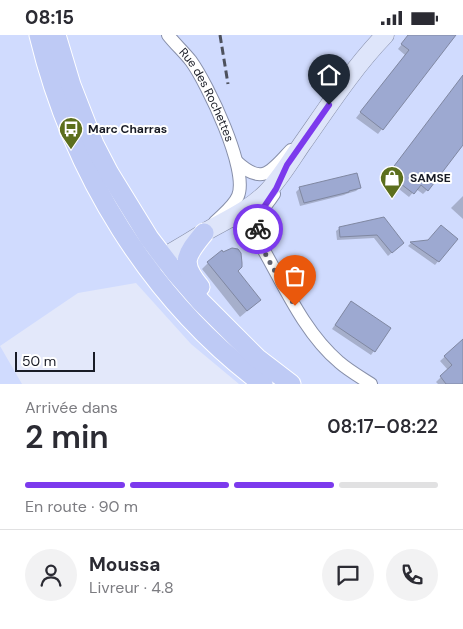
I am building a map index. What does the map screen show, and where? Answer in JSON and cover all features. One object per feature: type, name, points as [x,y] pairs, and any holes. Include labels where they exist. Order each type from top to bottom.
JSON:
[{"type":"main road","points":[[39,35],[65,117],[90,174],[131,246],[166,292],[212,342],[263,384]]},
{"type":"main road","points":[[56,35],[71,85],[94,144],[109,173],[163,257],[201,302],[258,358],[291,384]]},
{"type":"main road","points":[[146,266],[226,221],[266,193],[370,50],[385,35]]},
{"type":"main road","points":[[90,174],[108,193],[149,252],[156,257],[163,257]]},
{"type":"main road","points":[[206,232],[189,254],[188,271],[244,337],[258,358]]},
{"type":"main road","points":[[146,266],[154,266],[161,270],[190,304],[228,342],[249,356],[258,358]]},
{"type":"street","name":"Rue des Rochettes","points":[[168,35],[191,61],[203,81],[220,117],[236,162],[240,181],[238,196],[235,201],[206,232]]},
{"type":"street","points":[[236,162],[250,172],[264,174],[273,169],[293,148],[305,139]]},
{"type":"street","points":[[260,243],[257,225],[258,217],[276,189],[287,165]]},
{"type":"street","points":[[226,221],[237,221],[248,225],[312,332],[339,363],[371,384]]},
{"type":"shaded area","points":[[0,35],[463,35],[463,384],[239,384],[191,344],[136,283],[78,293],[0,346]]},
{"type":"shaded area","points":[[0,346],[22,384],[0,384]]},
{"type":"building","points":[[408,35],[456,35],[383,130],[360,112],[409,50],[401,44]]},
{"type":"building","points":[[463,75],[463,145],[428,191],[421,185],[414,194],[388,174]]},
{"type":"building","points":[[357,173],[361,188],[304,203],[299,187]]},
{"type":"building","points":[[384,217],[404,243],[392,253],[377,235],[340,237],[339,227]]},
{"type":"building","points":[[441,225],[458,239],[439,262],[410,242],[428,240]]},
{"type":"building","points":[[232,248],[238,249],[241,253],[242,267],[238,271],[261,300],[247,311],[207,262],[222,250],[223,252]]},
{"type":"building","points":[[351,301],[391,328],[375,352],[335,325]]},
{"type":"building","points":[[463,339],[463,384],[446,384],[440,376],[452,365],[444,356]]},
{"type":"railway","points":[[220,35],[228,84]]},
{"type":"way so far","points":[[258,229],[260,243],[295,306]]},
{"type":"place","name":"Marc Charras","points":[[71,150]]},
{"type":"place","name":"SAMSE","points":[[392,199]]},
{"type":"route","points":[[258,229],[257,221],[260,213],[273,196],[287,165],[329,105]]}]
